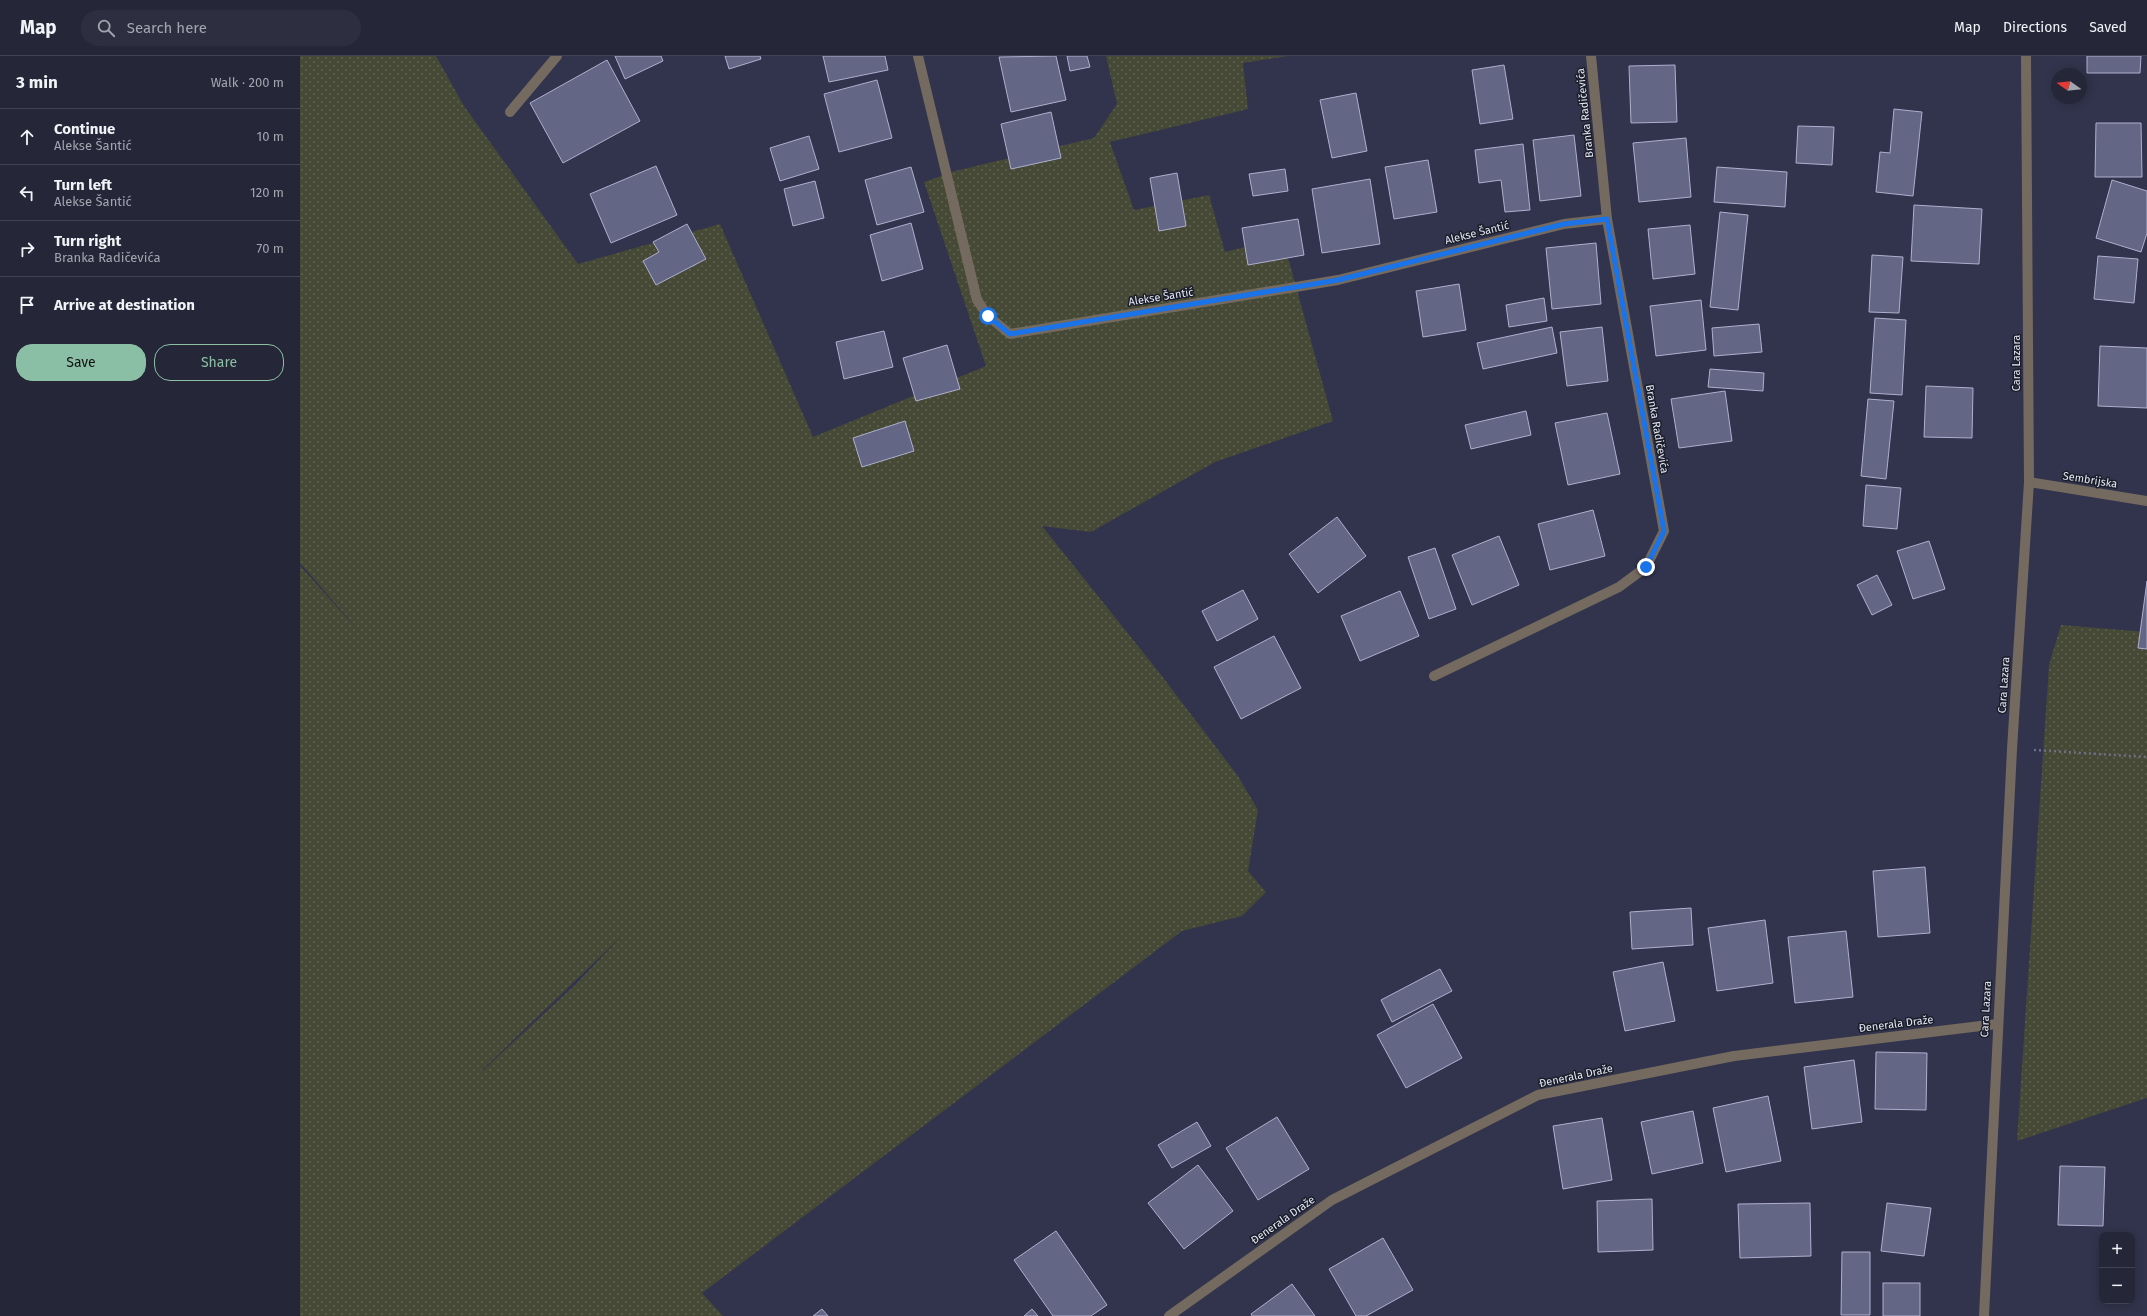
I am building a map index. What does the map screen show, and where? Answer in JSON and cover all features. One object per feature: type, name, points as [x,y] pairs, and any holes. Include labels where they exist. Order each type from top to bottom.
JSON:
[{"type":"street","points":[[510,112],[557,56]]},
{"type":"street","name":"Alekse Šantić","points":[[918,56],[977,300],[988,316],[1010,334],[1338,280],[1564,224],[1607,219]]},
{"type":"street","name":"Branka Radičevića","points":[[1434,676],[1619,587],[1646,567],[1664,531],[1607,219],[1591,56]]},
{"type":"street","name":"Cara Lazara","points":[[1984,1316],[1997,1024],[2012,749],[2029,482],[2026,56]]},
{"type":"street","name":"Sembrijska","points":[[2029,482],[2147,501]]},
{"type":"street","name":"Đenerala Draže","points":[[1169,1316],[1332,1200],[1538,1095],[1734,1056],[1997,1024]]},
{"type":"path","points":[[2012,749],[2147,757]]},
{"type":"green space","points":[[300,56],[436,56],[464,106],[578,264],[720,224],[813,437],[986,366],[924,182],[955,171],[1094,138],[1117,104],[1106,56],[1288,56],[1243,63],[1248,109],[1110,142],[1134,210],[1209,195],[1225,252],[1277,239],[1289,261],[1333,421],[1215,462],[1091,532],[1042,526],[1158,671],[1238,776],[1258,810],[1248,871],[1266,892],[1242,916],[1182,931],[702,1293],[723,1316],[300,1316],[300,566],[361,633],[300,563]],"holes":[[[622,936],[575,985],[482,1071]]]},
{"type":"green space","points":[[2061,625],[2147,632],[2147,1098],[2017,1141],[2049,665]]},
{"type":"building","points":[[615,56],[661,56],[663,61],[625,79]]},
{"type":"building","points":[[725,56],[760,56],[761,59],[729,69]]},
{"type":"building","points":[[823,56],[885,56],[888,70],[829,82]]},
{"type":"building","points":[[1056,56],[1066,100],[1011,112],[999,57]]},
{"type":"building","points":[[1067,56],[1087,56],[1090,67],[1070,71]]},
{"type":"building","points":[[2087,56],[2141,56],[2140,73],[2087,73]]},
{"type":"building","points":[[607,60],[640,121],[563,163],[530,103]]},
{"type":"building","points":[[1504,65],[1513,119],[1480,124],[1472,70]]},
{"type":"building","points":[[1675,65],[1677,122],[1631,123],[1629,66]]},
{"type":"building","points":[[877,80],[892,138],[839,152],[824,94]]},
{"type":"building","points":[[1356,93],[1367,151],[1332,158],[1320,100]]},
{"type":"building","points":[[1894,109],[1922,112],[1913,196],[1876,192],[1880,152],[1890,153]]},
{"type":"building","points":[[1051,112],[1061,158],[1011,169],[1001,124]]},
{"type":"building","points":[[2096,123],[2141,123],[2142,177],[2095,177]]},
{"type":"building","points":[[1798,126],[1834,127],[1832,165],[1796,163]]},
{"type":"building","points":[[1574,135],[1581,196],[1540,201],[1533,140]]},
{"type":"building","points":[[809,136],[819,169],[780,181],[770,148]]},
{"type":"building","points":[[1686,138],[1691,197],[1639,202],[1633,143]]},
{"type":"building","points":[[1523,144],[1530,210],[1505,212],[1501,180],[1479,183],[1475,150]]},
{"type":"building","points":[[1428,160],[1437,212],[1394,219],[1385,167]]},
{"type":"building","points":[[656,166],[677,215],[611,243],[590,194]]},
{"type":"building","points":[[911,167],[924,212],[877,225],[865,180]]},
{"type":"building","points":[[1717,167],[1787,172],[1785,207],[1714,202]]},
{"type":"building","points":[[1285,169],[1288,191],[1253,196],[1249,174]]},
{"type":"building","points":[[1177,173],[1186,226],[1159,231],[1150,178]]},
{"type":"building","points":[[1370,179],[1380,244],[1322,253],[1312,189]]},
{"type":"building","points":[[2112,180],[2147,191],[2147,233],[2141,252],[2096,238]]},
{"type":"building","points":[[815,181],[824,218],[793,226],[784,189]]},
{"type":"building","points":[[1914,205],[1982,209],[1979,264],[1911,261]]},
{"type":"building","points":[[1720,212],[1748,215],[1738,310],[1710,307]]},
{"type":"building","points":[[1298,219],[1304,255],[1248,265],[1242,228]]},
{"type":"building","points":[[911,223],[923,269],[882,281],[870,235]]},
{"type":"building","points":[[687,224],[706,259],[656,285],[643,261],[659,252],[653,242]]},
{"type":"building","points":[[1690,225],[1695,274],[1653,279],[1648,229]]},
{"type":"building","points":[[1596,243],[1601,304],[1552,309],[1546,248]]},
{"type":"building","points":[[1872,255],[1903,257],[1899,313],[1869,312]]},
{"type":"building","points":[[2098,256],[2138,259],[2134,303],[2094,299]]},
{"type":"building","points":[[1459,284],[1466,330],[1423,337],[1416,291]]},
{"type":"building","points":[[1544,298],[1547,321],[1509,327],[1506,305]]},
{"type":"building","points":[[1701,300],[1706,350],[1656,356],[1650,306]]},
{"type":"building","points":[[1875,318],[1906,320],[1902,395],[1870,393]]},
{"type":"building","points":[[1759,324],[1762,352],[1714,356],[1712,328]]},
{"type":"building","points":[[1552,327],[1557,353],[1483,369],[1477,343]]},
{"type":"building","points":[[1602,327],[1608,381],[1567,386],[1560,332]]},
{"type":"building","points":[[884,331],[893,367],[844,379],[836,342]]},
{"type":"building","points":[[947,345],[960,389],[916,401],[903,358]]},
{"type":"building","points":[[2100,346],[2147,348],[2147,408],[2098,406]]},
{"type":"building","points":[[1710,369],[1764,373],[1763,391],[1708,387]]},
{"type":"building","points":[[1926,386],[1973,388],[1972,438],[1924,437]]},
{"type":"building","points":[[1725,391],[1732,441],[1679,448],[1671,399]]},
{"type":"building","points":[[1868,399],[1894,401],[1886,479],[1861,476]]},
{"type":"building","points":[[1526,411],[1531,435],[1471,449],[1465,425]]},
{"type":"building","points":[[1607,413],[1620,474],[1568,485],[1555,423]]},
{"type":"building","points":[[905,421],[914,451],[862,467],[853,438]]},
{"type":"building","points":[[1866,485],[1901,488],[1897,529],[1863,526]]},
{"type":"building","points":[[1593,510],[1605,556],[1550,570],[1538,524]]},
{"type":"building","points":[[1337,517],[1366,556],[1318,593],[1289,554]]},
{"type":"building","points":[[1499,536],[1519,585],[1472,605],[1452,555]]},
{"type":"building","points":[[1929,541],[1945,589],[1913,599],[1897,551]]},
{"type":"building","points":[[1435,548],[1456,609],[1429,619],[1408,557]]},
{"type":"building","points":[[1877,575],[1892,605],[1872,615],[1857,585]]},
{"type":"building","points":[[2147,581],[2147,649],[2138,648]]},
{"type":"building","points":[[1243,590],[1258,619],[1217,641],[1202,611]]},
{"type":"building","points":[[1400,591],[1419,636],[1360,661],[1341,616]]},
{"type":"building","points":[[1274,636],[1301,688],[1241,719],[1214,667]]},
{"type":"building","points":[[1925,867],[1930,933],[1878,937],[1873,871]]},
{"type":"building","points":[[1691,908],[1693,945],[1632,949],[1630,912]]},
{"type":"building","points":[[1765,920],[1773,983],[1717,991],[1708,928]]},
{"type":"building","points":[[1846,931],[1853,997],[1795,1003],[1788,937]]},
{"type":"building","points":[[1663,962],[1675,1021],[1625,1031],[1613,972]]},
{"type":"building","points":[[1440,969],[1452,991],[1392,1022],[1381,1000]]},
{"type":"building","points":[[1433,1004],[1462,1058],[1406,1088],[1377,1035]]},
{"type":"building","points":[[1876,1052],[1927,1053],[1926,1110],[1875,1109]]},
{"type":"building","points":[[1854,1060],[1862,1122],[1812,1129],[1804,1067]]},
{"type":"building","points":[[1768,1096],[1781,1161],[1726,1172],[1713,1108]]},
{"type":"building","points":[[1693,1111],[1703,1163],[1652,1174],[1641,1122]]},
{"type":"building","points":[[1277,1117],[1309,1169],[1258,1200],[1226,1148]]},
{"type":"building","points":[[1602,1118],[1612,1180],[1563,1189],[1553,1126]]},
{"type":"building","points":[[1197,1122],[1211,1146],[1172,1168],[1158,1145]]},
{"type":"building","points":[[1198,1165],[1233,1211],[1184,1249],[1148,1203]]},
{"type":"building","points":[[2060,1166],[2105,1167],[2103,1226],[2058,1225]]},
{"type":"building","points":[[1652,1199],[1653,1250],[1598,1252],[1597,1201]]},
{"type":"building","points":[[1810,1203],[1811,1256],[1740,1258],[1738,1204]]},
{"type":"building","points":[[1887,1203],[1931,1208],[1924,1256],[1881,1251]]},
{"type":"building","points":[[1056,1231],[1107,1305],[1091,1316],[1053,1316],[1014,1260]]},
{"type":"building","points":[[1383,1238],[1413,1290],[1366,1316],[1356,1316],[1329,1269]]},
{"type":"building","points":[[1842,1252],[1870,1252],[1870,1315],[1841,1315]]},
{"type":"building","points":[[1883,1283],[1920,1283],[1920,1316],[1883,1316]]},
{"type":"building","points":[[1292,1284],[1315,1316],[1252,1316],[1251,1314]]},
{"type":"building","points":[[822,1309],[828,1316],[813,1316]]},
{"type":"building","points":[[1032,1309],[1038,1316],[1024,1316]]},
{"type":"route","points":[[988,316],[1010,334],[1338,280],[1564,224],[1607,219],[1664,531],[1646,567]]}]
